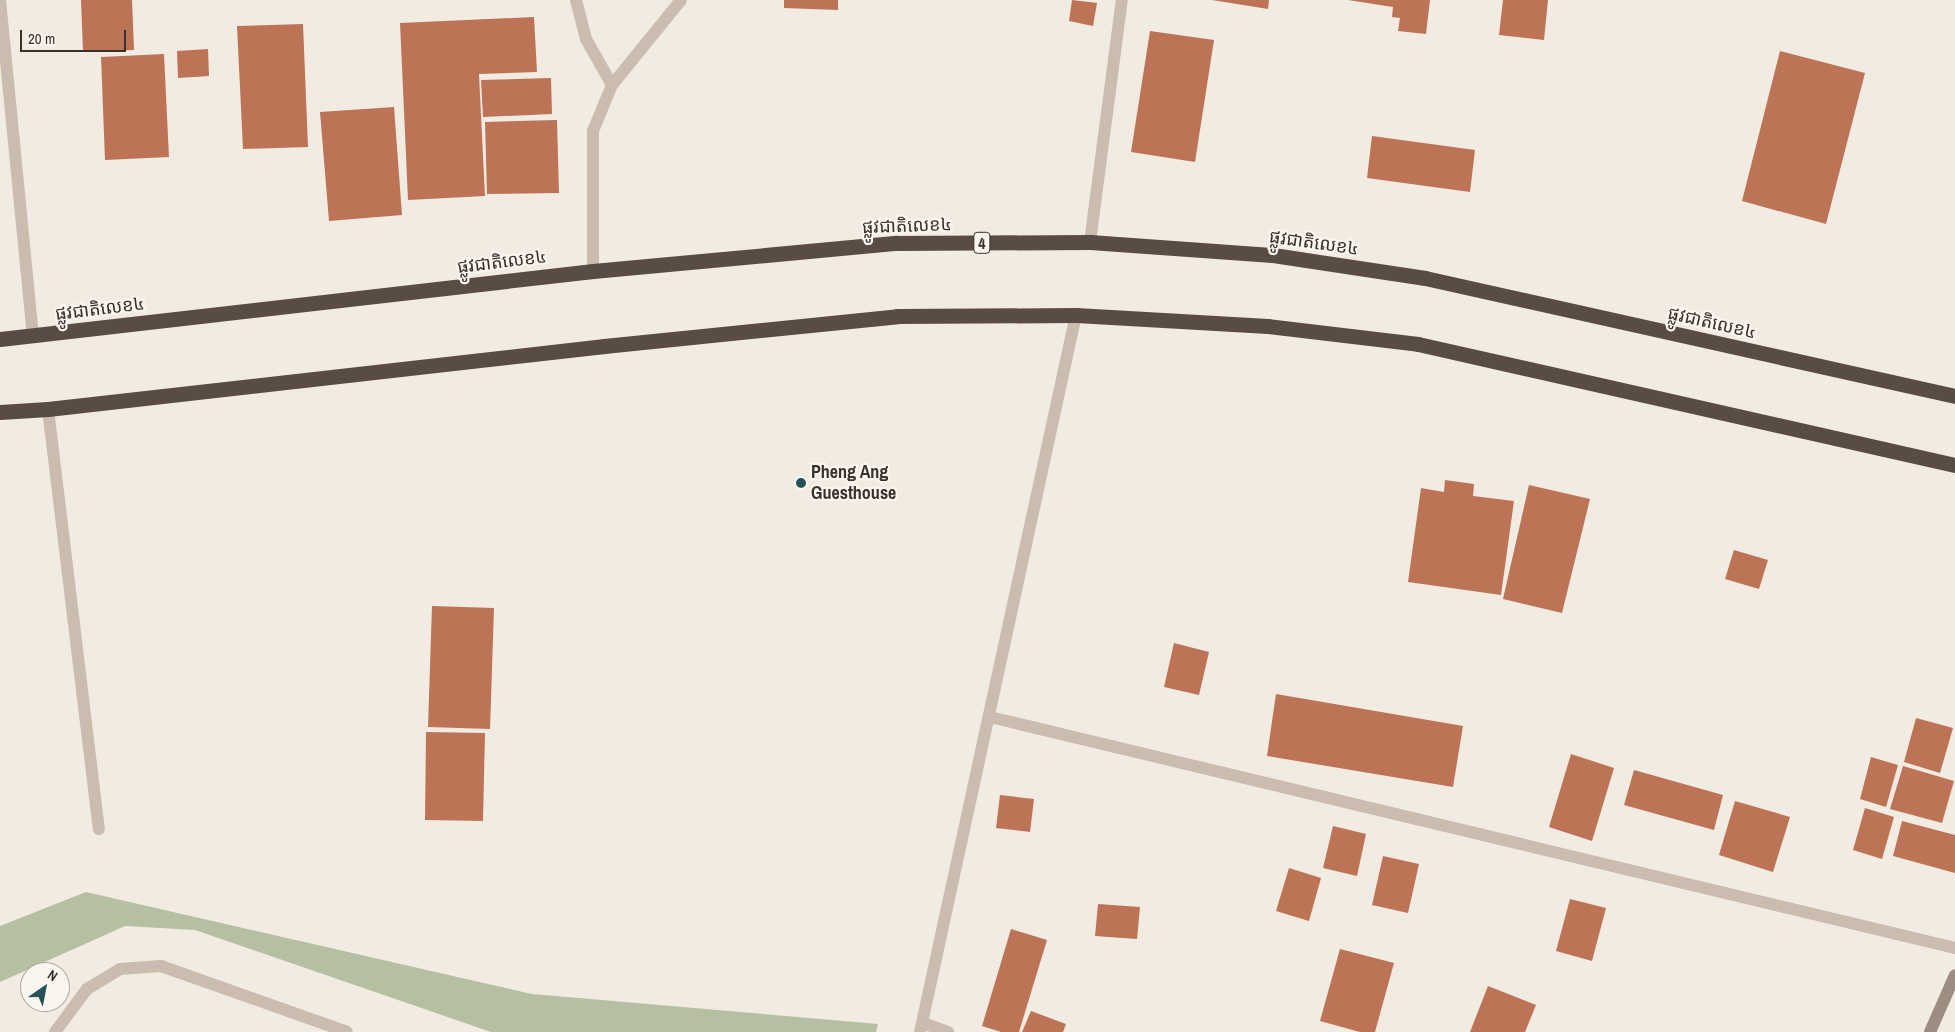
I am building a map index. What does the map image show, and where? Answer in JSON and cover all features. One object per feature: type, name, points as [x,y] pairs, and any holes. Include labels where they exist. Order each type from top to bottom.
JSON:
[{"type":"highway","name":"ផ្លូវជាតិលេខ៤","points":[[0,339],[593,271],[897,243],[1090,242],[1273,255],[1425,278],[1955,396]]},
{"type":"highway","points":[[0,412],[48,409],[604,346],[897,316],[1076,315],[1268,326],[1418,344],[1955,465]]},
{"type":"street","points":[[0,0],[33,336]]},
{"type":"street","points":[[576,0],[586,39],[612,85]]},
{"type":"street","points":[[593,271],[593,131],[612,85],[681,0]]},
{"type":"street","points":[[1090,242],[1122,0]]},
{"type":"street","points":[[948,1032],[922,1028],[1076,315]]},
{"type":"street","points":[[48,409],[99,829]]},
{"type":"street","points":[[990,717],[1955,948]]},
{"type":"street","points":[[55,1032],[87,989],[120,969],[161,966],[347,1032]]},
{"type":"street","points":[[1930,1032],[1955,974]]},
{"type":"green space","points":[[86,892],[532,994],[878,1024],[876,1032],[491,1032],[195,930],[125,926],[45,962],[20,962],[20,973],[0,982],[0,926]]},
{"type":"building","points":[[81,0],[132,0],[134,50],[83,52]]},
{"type":"building","points":[[784,0],[838,0],[838,10],[784,8]]},
{"type":"building","points":[[1072,0],[1097,3],[1093,26],[1069,21]]},
{"type":"building","points":[[1212,0],[1269,0],[1268,9]]},
{"type":"building","points":[[1348,0],[1430,0],[1426,34],[1398,31],[1400,18],[1392,17],[1393,7]]},
{"type":"building","points":[[1503,0],[1548,0],[1544,40],[1499,35]]},
{"type":"building","points":[[534,17],[537,72],[479,74],[485,196],[408,200],[400,23]]},
{"type":"building","points":[[303,24],[308,147],[243,149],[237,26]]},
{"type":"building","points":[[1150,31],[1214,40],[1195,162],[1131,152]]},
{"type":"building","points":[[208,49],[209,76],[178,78],[177,51]]},
{"type":"building","points":[[1780,51],[1865,73],[1826,224],[1742,201]]},
{"type":"building","points":[[164,54],[169,157],[105,160],[101,57]]},
{"type":"building","points":[[551,78],[552,114],[483,117],[481,80]]},
{"type":"building","points":[[394,107],[402,215],[329,221],[320,112]]},
{"type":"building","points":[[557,120],[559,193],[487,194],[485,122]]},
{"type":"building","points":[[1372,136],[1475,150],[1470,192],[1367,178]]},
{"type":"building","points":[[1445,480],[1474,484],[1473,496],[1514,501],[1501,595],[1408,582],[1421,488],[1444,492]]},
{"type":"building","points":[[1529,485],[1590,499],[1562,613],[1503,599]]},
{"type":"building","points":[[1734,550],[1768,560],[1759,589],[1725,579]]},
{"type":"building","points":[[432,606],[494,608],[490,729],[428,727]]},
{"type":"building","points":[[1174,643],[1209,652],[1199,695],[1164,687]]},
{"type":"building","points":[[1276,694],[1463,726],[1453,787],[1267,756]]},
{"type":"building","points":[[1916,718],[1953,728],[1940,773],[1904,762]]},
{"type":"building","points":[[426,732],[485,733],[483,821],[425,820]]},
{"type":"building","points":[[1571,754],[1614,768],[1592,841],[1549,827]]},
{"type":"building","points":[[1871,757],[1898,765],[1886,807],[1860,799]]},
{"type":"building","points":[[1903,766],[1954,781],[1942,823],[1890,809]]},
{"type":"building","points":[[1634,770],[1723,795],[1714,830],[1624,805]]},
{"type":"building","points":[[1000,795],[1034,799],[1030,832],[996,828]]},
{"type":"building","points":[[1735,801],[1790,817],[1773,872],[1719,855]]},
{"type":"building","points":[[1865,808],[1894,817],[1882,859],[1853,850]]},
{"type":"building","points":[[1902,821],[1955,835],[1955,873],[1893,856]]},
{"type":"building","points":[[1333,826],[1366,834],[1357,876],[1323,868]]},
{"type":"building","points":[[1383,856],[1419,864],[1408,913],[1372,905]]},
{"type":"building","points":[[1289,868],[1321,878],[1309,921],[1276,911]]},
{"type":"building","points":[[1570,899],[1606,908],[1592,961],[1556,951]]},
{"type":"building","points":[[1098,904],[1140,907],[1137,939],[1095,936]]},
{"type":"building","points":[[1011,929],[1047,940],[1019,1032],[1001,1032],[982,1026]]},
{"type":"building","points":[[1340,949],[1394,963],[1375,1032],[1360,1032],[1320,1021]]},
{"type":"building","points":[[1488,986],[1536,1005],[1525,1032],[1470,1032]]},
{"type":"building","points":[[1031,1011],[1066,1024],[1063,1032],[1022,1032]]},
{"type":"place","name":"Pheng Ang Guesthouse","points":[[801,483]]}]
